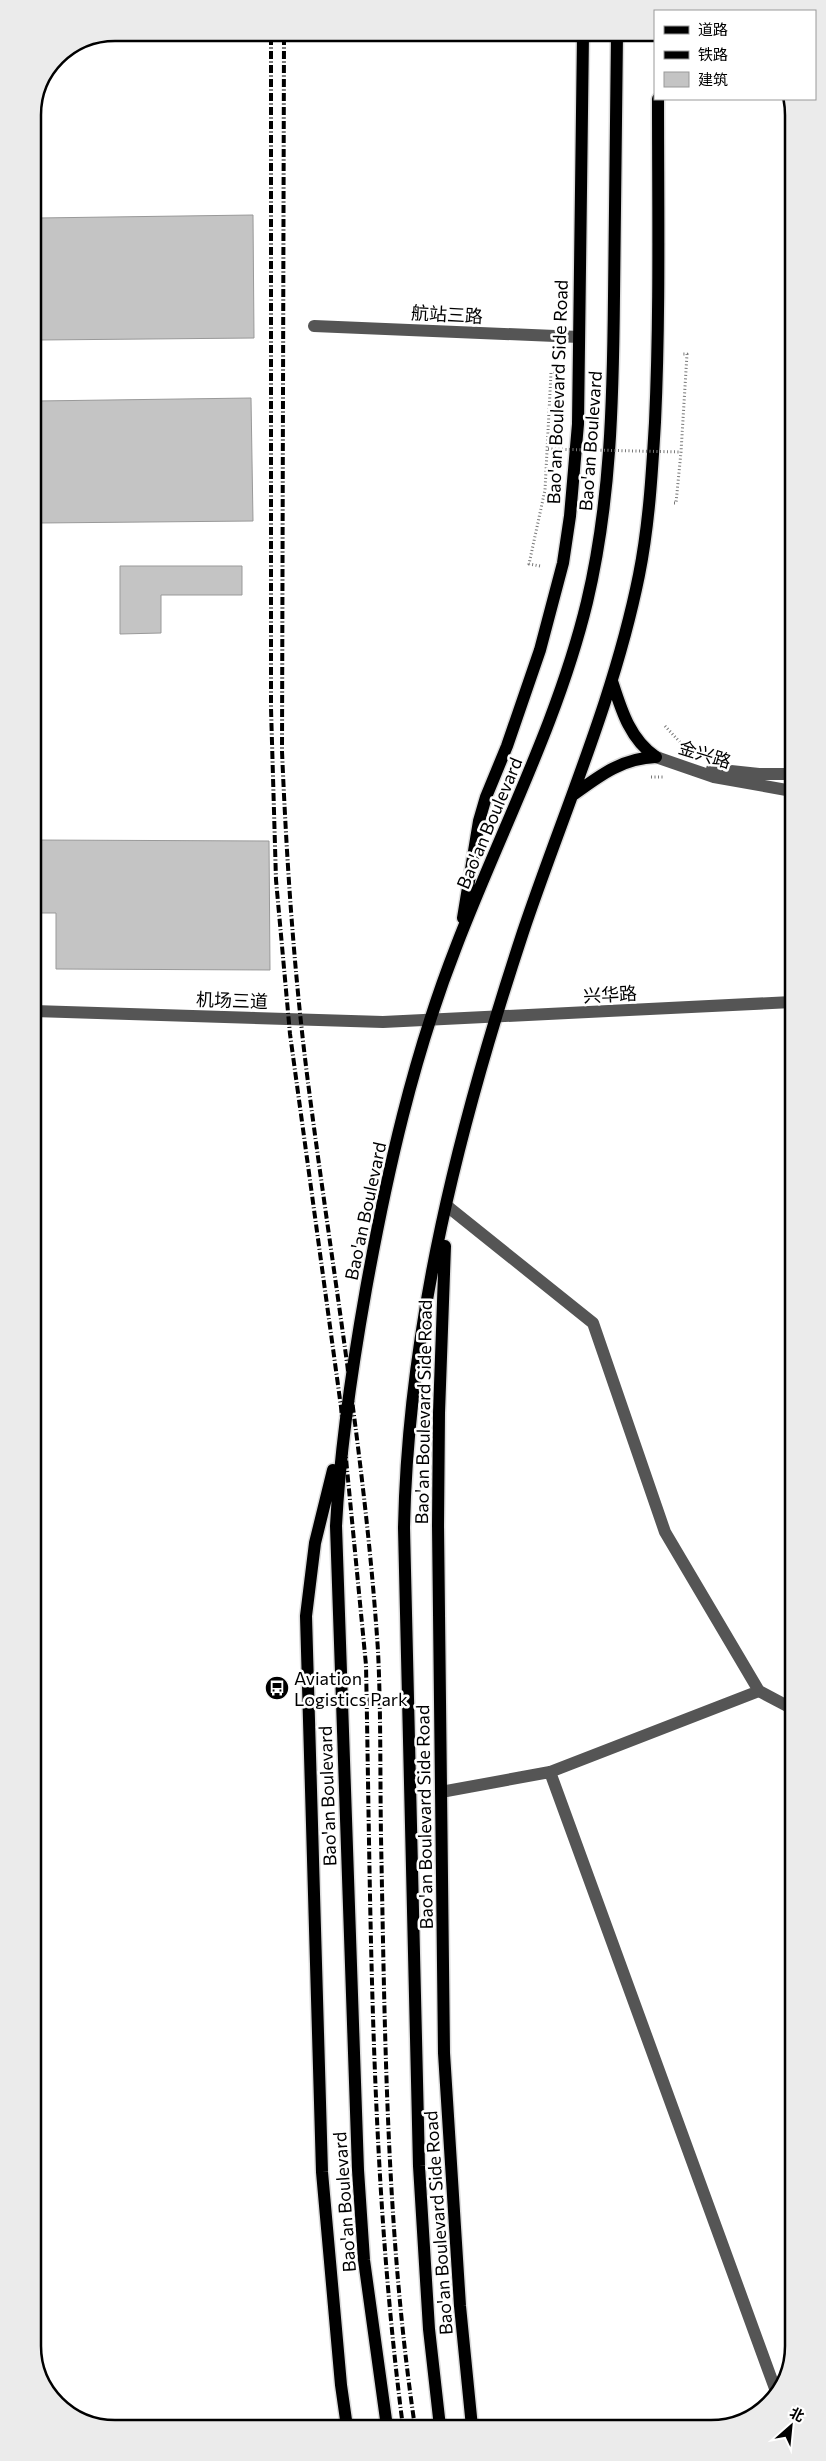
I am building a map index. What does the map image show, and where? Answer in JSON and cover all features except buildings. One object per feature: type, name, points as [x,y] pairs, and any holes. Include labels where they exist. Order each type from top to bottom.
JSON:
[{"type":"main road","name":"Bao'an Boulevard Side Road","points":[[456,946],[486,797],[507,746],[534,667],[563,564],[575,472],[583,41]]},
{"type":"main road","name":"Bao'an Boulevard","points":[[386,2420],[364,2260],[358,2170],[336,1526],[343,1431],[375,1239],[408,1092],[430,1020],[456,946],[548,726],[584,612],[600,542],[607,487],[612,416],[617,41]]},
{"type":"main road","points":[[439,2420],[429,2329],[419,2166],[404,1528],[405,1460],[412,1391],[446,1206],[470,1110],[523,932],[612,681],[639,575],[651,490],[658,347],[658,100]]},
{"type":"main road","points":[[612,681],[624,719],[645,750],[656,757]]},
{"type":"main road","points":[[573,795],[608,769],[639,757],[656,757]]},
{"type":"main road","name":"Bao'an Boulevard Side Road","points":[[446,1206],[439,1432],[444,2053],[460,2306],[471,2420]]},
{"type":"main road","points":[[343,1431],[315,1543],[306,1616],[322,2172],[340,2375],[346,2420]]},
{"type":"street","name":"航站三路","points":[[314,326],[578,338]]},
{"type":"street","name":"金兴路","points":[[656,757],[724,771],[785,774]]},
{"type":"street","name":"金兴路","points":[[656,757],[714,777],[785,790]]},
{"type":"street","name":"兴华路","points":[[430,1020],[785,1002]]},
{"type":"street","name":"机场三道","points":[[41,1011],[382,1022],[430,1020]]},
{"type":"street","points":[[446,1206],[593,1323],[665,1532],[759,1691],[785,1705]]},
{"type":"street","points":[[441,1792],[550,1772],[759,1691]]},
{"type":"street","points":[[550,1772],[773,2384]]},
{"type":"path","points":[[675,501],[682,452],[687,354],[684,354]]},
{"type":"path","points":[[540,566],[530,564],[545,490],[551,373],[566,373]]},
{"type":"path","points":[[548,449],[682,452]]},
{"type":"railway","points":[[271,41],[271,708],[276,880],[290,1034],[341,1407],[366,1665],[371,1951],[378,2142],[392,2332],[402,2420]]},
{"type":"railway","points":[[284,41],[282,751],[286,840],[292,929],[305,1061],[358,1446],[373,1582],[379,1674],[384,1985],[389,2133],[398,2280],[414,2420]]},
{"type":"place","name":"Aviation Logistics Park","points":[[277,1688]]}]
